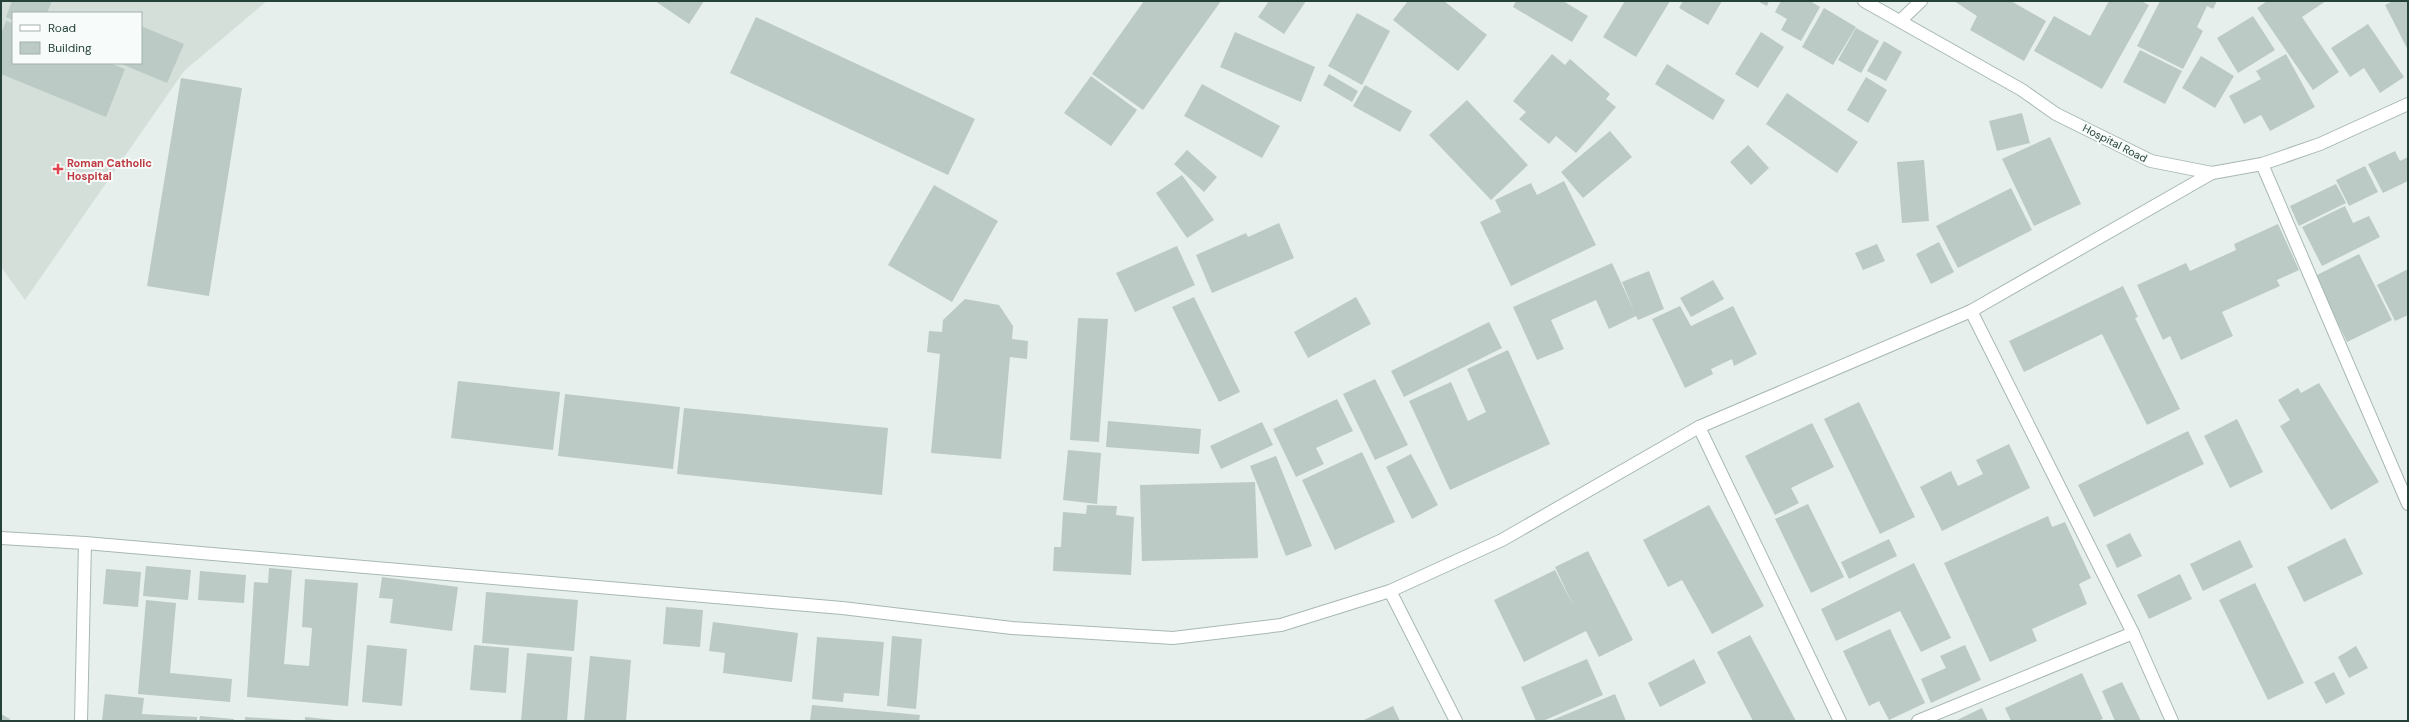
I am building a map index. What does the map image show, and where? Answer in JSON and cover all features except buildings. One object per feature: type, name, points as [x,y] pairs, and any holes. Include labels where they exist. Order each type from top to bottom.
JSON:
[{"type":"street","name":"Hospital Road","points":[[1864,1],[2022,90],[2056,114],[2151,161],[2212,174],[2262,164],[2320,144],[2408,104]]},
{"type":"street","points":[[1900,21],[1921,1]]},
{"type":"street","points":[[2262,164],[2408,504]]},
{"type":"street","points":[[1,538],[85,543],[842,608],[1012,628],[1173,638],[1281,625],[1390,591],[1502,540],[1699,427],[1971,310],[2212,174]]},
{"type":"street","points":[[1971,310],[2133,633],[2172,721]]},
{"type":"street","points":[[1699,427],[1840,721]]},
{"type":"street","points":[[81,721],[85,543]]},
{"type":"street","points":[[1390,591],[1456,721]]},
{"type":"street","points":[[1918,721],[2133,633]]},
{"type":"shaded area","name":"Roman Catholic Hospital","points":[[1,1],[267,1],[184,71],[25,300],[1,267]]},
{"type":"place","name":"Roman Catholic Hospital","points":[[58,169]]}]
